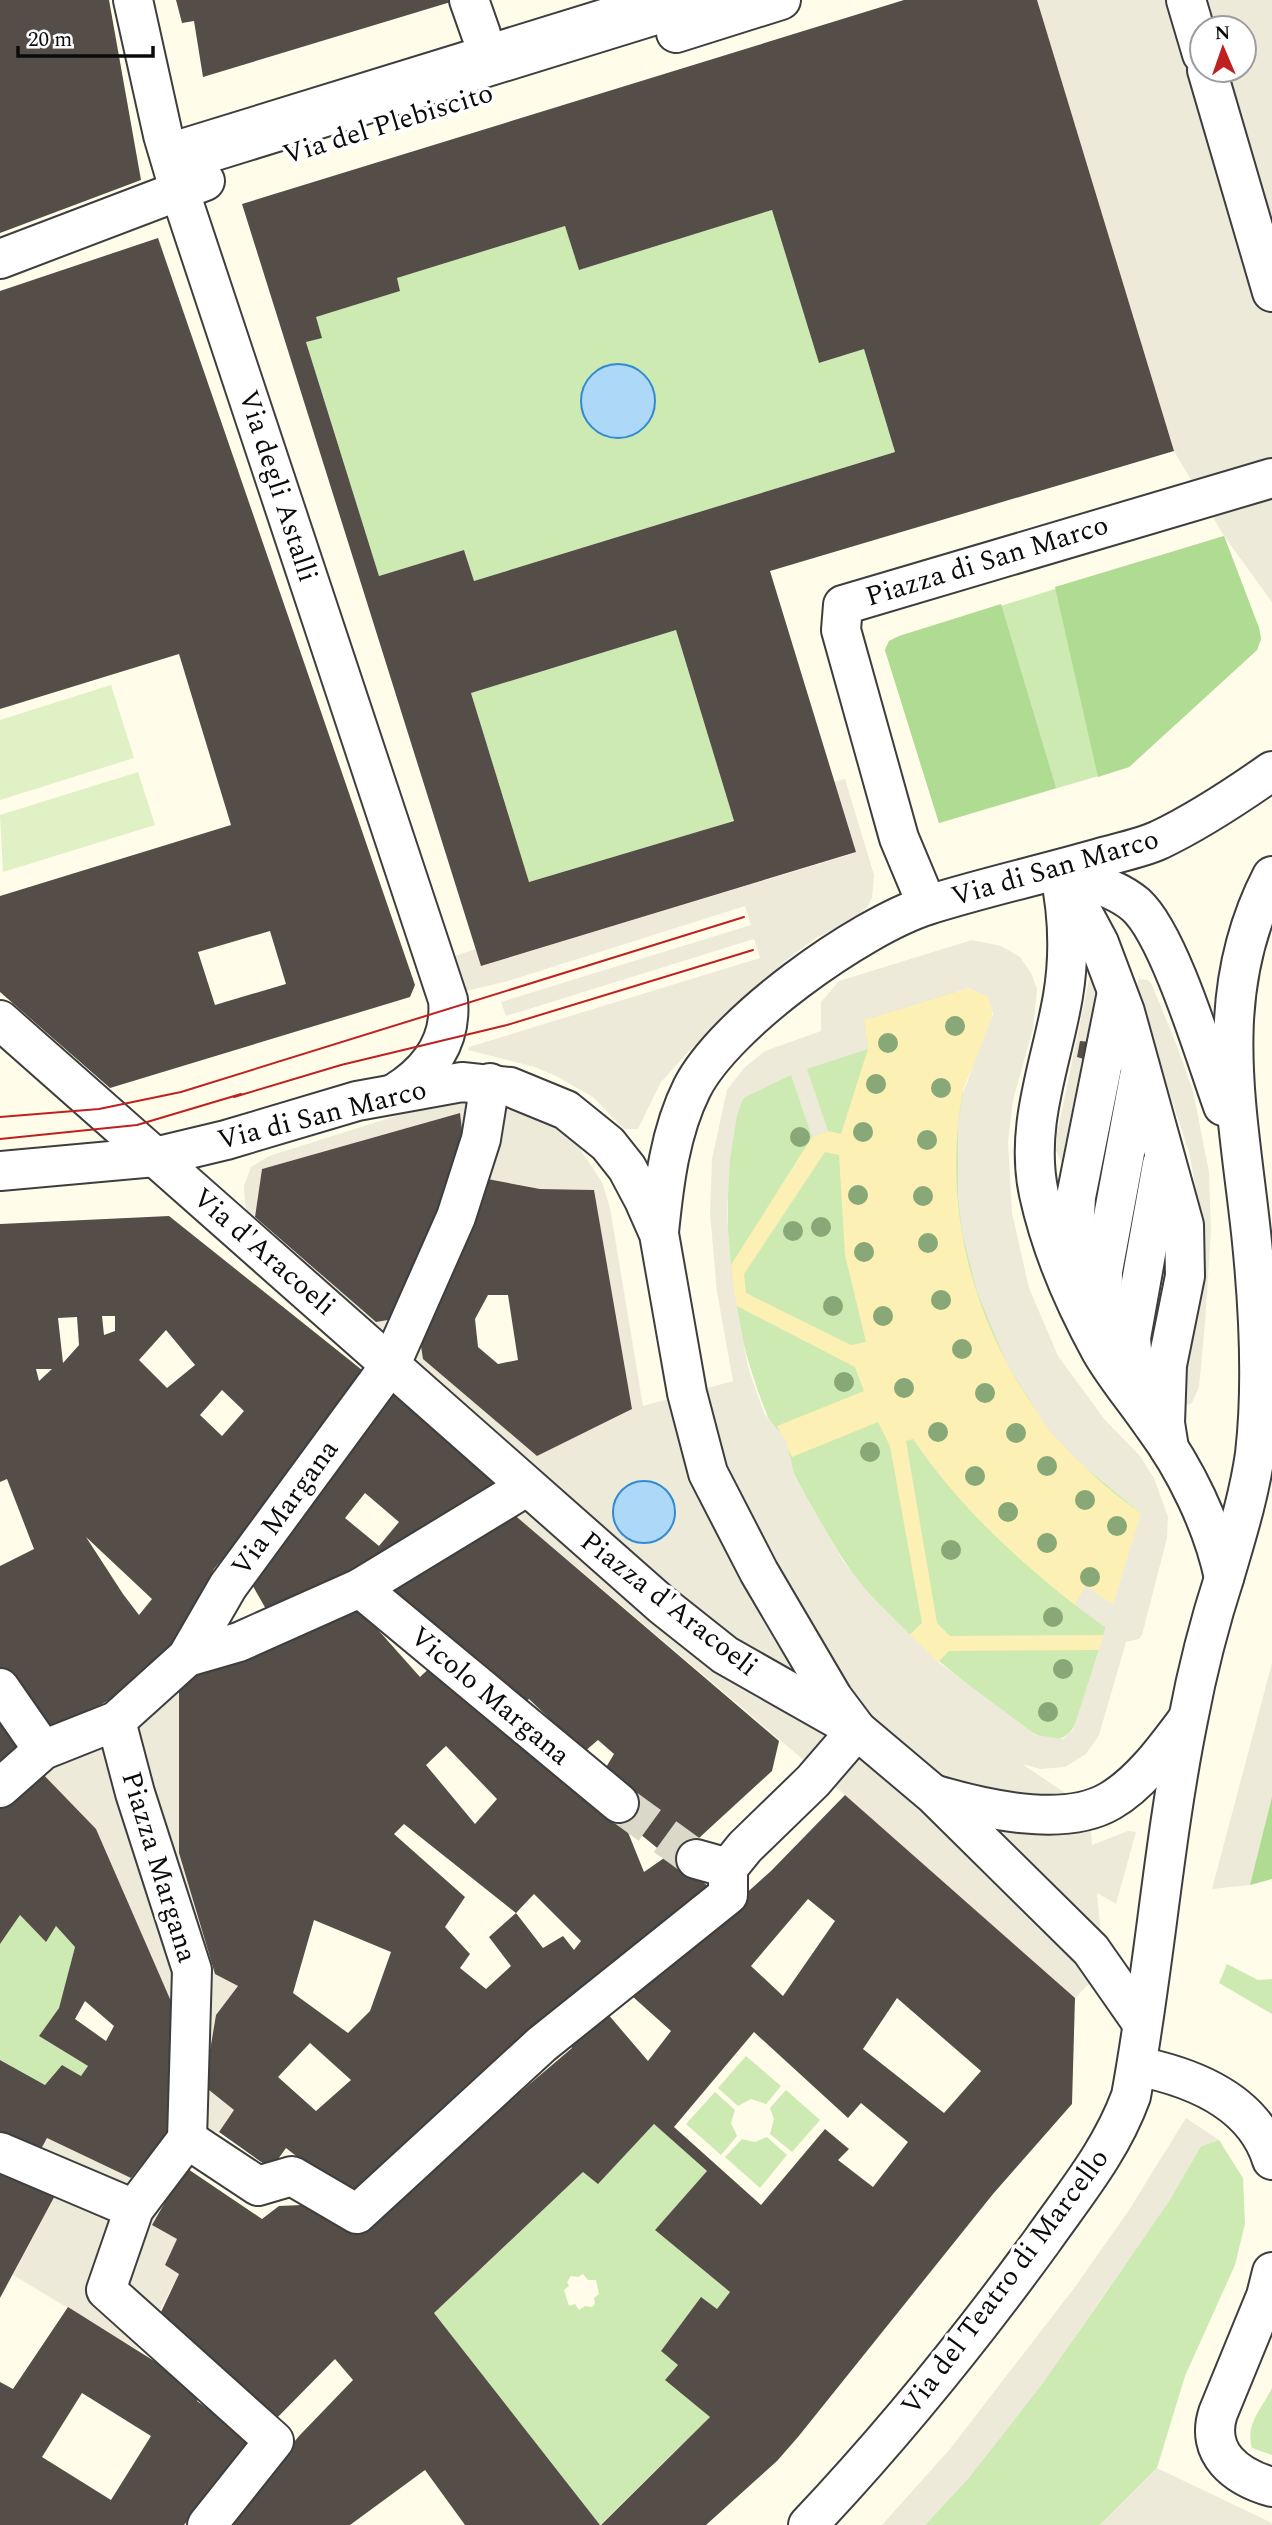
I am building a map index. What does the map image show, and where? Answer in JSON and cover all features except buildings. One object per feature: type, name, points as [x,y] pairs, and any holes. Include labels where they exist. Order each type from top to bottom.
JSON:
[{"type":"street","name":"Via degli Astalli","points":[[133,0],[163,135],[439,967],[449,1009],[445,1035],[426,1070],[392,1094]]},
{"type":"street","name":"Via del Plebiscito","points":[[163,135],[475,17],[595,0]]},
{"type":"street","points":[[665,0],[185,148],[189,159],[704,0]]},
{"type":"street","name":"Via del Plebiscito","points":[[0,259],[180,189],[781,0]]},
{"type":"street","points":[[1211,84],[1272,292]]},
{"type":"street","name":"Piazza di San Marco","points":[[927,905],[899,838],[841,631],[843,605],[1272,478]]},
{"type":"street","name":"Via di San Marco","points":[[659,1234],[669,1160],[693,1086],[709,1061],[755,1015],[802,976],[832,956],[927,905],[1156,841],[1214,812],[1272,771]]},
{"type":"street","points":[[1059,870],[1099,943],[1141,1063],[1177,1191],[1186,1252],[1185,1276],[1167,1365],[1165,1423],[1170,1450]]},
{"type":"street","points":[[1059,870],[1066,902],[1067,956],[1064,993],[1039,1103],[1035,1166],[1048,1230],[1074,1296],[1102,1351],[1170,1450],[1209,1531],[1224,1578]]},
{"type":"street","name":"Via del Teatro di Marcello","points":[[1059,870],[1121,894],[1145,915],[1165,952],[1192,1019],[1239,1151]]},
{"type":"street","name":"Via del Teatro di Marcello","points":[[808,2525],[984,2320],[1094,2168],[1122,2120],[1137,2066],[1188,1719],[1224,1578],[1248,1498],[1257,1416],[1257,1306],[1239,1151],[1233,1074],[1233,1013],[1238,967],[1256,905],[1272,876]]},
{"type":"street","points":[[1074,1296],[1071,1247],[1076,1197],[1117,992]]},
{"type":"street","name":"Via d'Aracoeli","points":[[0,1020],[391,1364],[526,1487]]},
{"type":"street","points":[[1102,1351],[1103,1271],[1141,1063]]},
{"type":"street","name":"Via di San Marco","points":[[0,1171],[155,1157],[392,1094],[462,1082],[490,1083],[550,1100],[591,1126],[627,1168],[659,1234]]},
{"type":"street","name":"Via Margana","points":[[187,1657],[228,1586],[391,1364],[460,1205],[481,1139],[490,1083]]},
{"type":"street","points":[[1137,1404],[1131,1338],[1155,1210],[1162,1145]]},
{"type":"street","name":"Piazza d'Aracoeli","points":[[659,1234],[687,1393],[708,1473],[733,1526],[832,1698],[857,1730]]},
{"type":"street","points":[[0,1788],[43,1750],[116,1721],[187,1657],[239,1642],[360,1588],[526,1487]]},
{"type":"street","name":"Piazza d'Aracoeli","points":[[526,1487],[662,1605],[725,1655],[857,1730],[934,1795],[1091,1950],[1142,2023]]},
{"type":"street","name":"Vicolo Margana","points":[[360,1588],[619,1803]]},
{"type":"street","points":[[0,1688],[43,1750]]},
{"type":"street","name":"Via del Teatro di Marcello","points":[[934,1795],[966,1804],[1030,1814],[1063,1814],[1089,1809],[1109,1802],[1131,1785],[1188,1719]]},
{"type":"street","name":"Piazza Margana","points":[[116,1721],[135,1793],[192,1970],[187,2139]]},
{"type":"street","points":[[207,2525],[274,2441],[106,2290],[134,2209],[187,2139],[258,2186],[292,2176],[357,2214],[542,2044],[728,1895],[712,1864],[745,1847],[813,1781],[857,1730]]},
{"type":"street","points":[[1137,2066],[1188,2079],[1209,2088],[1242,2111],[1262,2137],[1272,2160]]},
{"type":"street","points":[[0,2152],[134,2209]]},
{"type":"street","points":[[1272,2272],[1266,2296],[1218,2413],[1214,2432],[1216,2447],[1224,2459],[1245,2476],[1272,2487]]},
{"type":"green space","points":[[772,210],[820,363],[864,349],[895,452],[474,581],[464,550],[379,576],[306,342],[316,317],[400,291],[397,278],[565,226],[579,270]]},
{"type":"green space","points":[[1224,536],[1259,628],[1261,639],[1257,650],[1129,767],[939,823],[885,650],[889,641]]},
{"type":"green space","points":[[1224,536],[1259,628],[1261,639],[1257,650],[1129,767],[1098,777],[1055,587]]},
{"type":"green space","points":[[1001,604],[1056,788],[939,823],[885,650],[889,641],[899,636]]},
{"type":"green space","points":[[676,630],[734,821],[529,882],[471,693]]},
{"type":"green space","points":[[111,685],[134,758],[0,800],[0,720]]},
{"type":"green space","points":[[138,772],[155,825],[3,872],[0,815]]},
{"type":"green space","points":[[956,990],[963,1093],[1078,1461],[1141,1513],[1078,1718],[1072,1730],[1064,1737],[1055,1739],[1026,1729],[937,1659],[887,1613],[848,1566],[813,1509],[776,1437],[749,1362],[732,1285],[729,1165],[734,1120],[743,1099],[763,1084],[813,1065],[849,1031],[865,1020]]},
{"type":"green space","points":[[1272,1770],[1272,1879],[1250,1885],[1231,1879]]},
{"type":"green space","points":[[20,1915],[45,1941],[56,1926],[75,1947],[59,2008],[39,2036],[88,2066],[81,2076],[62,2065],[45,2085],[0,2060],[0,1944]]},
{"type":"green space","points":[[1227,1964],[1258,1980],[1272,1979],[1272,2014],[1219,1983]]},
{"type":"green space","points":[[746,2056],[781,2086],[766,2104],[751,2099],[738,2106],[718,2088]]},
{"type":"green space","points":[[786,2090],[820,2120],[792,2152],[770,2134],[774,2119],[770,2108]]},
{"type":"green space","points":[[715,2092],[735,2110],[731,2123],[737,2136],[721,2155],[686,2124]]},
{"type":"green space","points":[[654,2124],[707,2171],[655,2230],[730,2292],[717,2309],[700,2298],[661,2351],[678,2365],[665,2380],[710,2417],[600,2525],[434,2313],[583,2172],[598,2183]],"holes":[[[583,2274],[588,2280],[596,2280],[599,2294],[594,2298],[595,2304],[579,2310],[575,2304],[569,2306],[564,2290],[569,2286],[567,2282],[571,2276],[578,2277]]]},
{"type":"green space","points":[[767,2137],[787,2155],[760,2188],[725,2157],[742,2139],[755,2142]]},
{"type":"green space","points":[[1219,2140],[1243,2178],[1245,2224],[1235,2265],[1185,2376],[1157,2468],[1100,2525],[925,2525],[1015,2419],[1056,2364],[1150,2228],[1201,2146]]},
{"type":"green space","points":[[1272,2388],[1272,2455],[1252,2448],[1250,2439],[1256,2417]]},
{"type":"sand","points":[[968,988],[988,997],[992,1021],[965,1084],[956,1156],[959,1216],[971,1274],[991,1330],[1019,1383],[1053,1432],[1094,1476],[1141,1513],[1113,1606],[1086,1586],[1075,1605],[1030,1568],[988,1528],[948,1486],[913,1439],[906,1441],[937,1623],[950,1636],[1104,1635],[1099,1650],[949,1651],[938,1662],[909,1635],[922,1623],[890,1446],[878,1422],[792,1457],[777,1426],[864,1391],[855,1367],[735,1305],[731,1265],[812,1137],[828,1131],[841,1134],[868,1049],[864,1020]],"holes":[[[825,1152],[839,1155],[845,1255],[866,1342],[851,1345],[746,1293],[744,1274]]]},
{"type":"shaded area","points":[[1037,0],[1272,0],[1272,602],[1224,536],[1174,451]]},
{"type":"shaded area","points":[[845,779],[874,875],[872,898],[868,906],[856,918],[816,938],[785,961],[687,1053],[661,1082],[638,1129],[624,1129],[593,1097],[556,1076],[535,1067],[468,1050],[469,1047],[760,958],[754,939],[506,1016],[501,1002],[751,925],[745,906],[508,981],[466,991],[455,956],[476,949],[482,966],[855,853],[834,782]]},
{"type":"shaded area","points":[[972,940],[1001,946],[1020,957],[1031,973],[1037,989],[1033,1029],[1013,1100],[1008,1142],[1012,1213],[1029,1288],[1058,1356],[1105,1420],[1140,1456],[1154,1478],[1168,1517],[1167,1538],[1142,1635],[1139,1639],[1126,1642],[1099,1735],[1086,1754],[1065,1767],[1040,1769],[1022,1764],[1089,1809],[1092,1845],[1128,1831],[1136,1832],[1116,1904],[1097,1893],[1104,1969],[1075,1998],[845,1795],[511,1512],[526,1487],[533,1465],[469,1414],[248,1214],[245,1204],[244,1186],[251,1167],[269,1156],[434,1104],[472,1103],[526,1113],[549,1122],[576,1143],[602,1182],[610,1208],[643,1406],[733,1381],[717,1292],[710,1213],[712,1159],[727,1090],[744,1068],[765,1051],[821,1031],[821,1002],[839,981]],"holes":[[[968,988],[988,997],[993,1014],[963,1093],[958,1124],[958,1198],[962,1232],[977,1292],[1007,1364],[1050,1432],[1078,1461],[1141,1513],[1113,1605],[1086,1586],[1075,1605],[1106,1628],[1073,1730],[1063,1739],[1036,1735],[938,1662],[871,1596],[843,1561],[795,1477],[786,1440],[764,1413],[748,1367],[732,1279],[727,1215],[730,1159],[737,1116],[743,1098],[791,1075],[812,1137],[828,1131],[807,1069],[868,1049],[864,1020]],[[459,1113],[466,1164],[429,1262],[388,1320],[376,1322],[255,1217],[262,1169]],[[478,1177],[540,1189],[594,1190],[632,1409],[537,1456],[418,1327]]]},
{"type":"shaded area","points":[[1139,979],[1148,980],[1152,985],[1175,1041],[1193,1091],[1209,1172],[1211,1231],[1205,1324],[1199,1387],[1192,1403],[1187,1405],[1181,1403],[1199,1206],[1189,1152],[1136,991]]},
{"type":"shaded area","points":[[1089,980],[1093,981],[1097,1008],[1064,1167],[1056,1151],[1057,1134]]},
{"type":"shaded area","points":[[1272,1663],[1272,1797],[1250,1885],[1212,1889]]},
{"type":"shaded area","points":[[146,1678],[179,1681],[179,1853],[215,1974],[238,1986],[216,2015],[204,2086],[234,2110],[219,2132],[172,2126],[37,1768],[50,1735]]},
{"type":"shaded area","points":[[1186,2118],[1219,2140],[1201,2146],[1170,2200],[1043,2383],[969,2478],[925,2525],[882,2525],[950,2449],[1075,2287],[1129,2210]]},
{"type":"shaded area","points":[[47,2138],[131,2178],[151,2154],[175,2183],[152,2225],[177,2239],[165,2265],[179,2274],[138,2350],[13,2275],[58,2191],[41,2149]]},
{"type":"shaded area","points":[[1157,2468],[1272,2523],[1272,2525],[1100,2525]]},
{"type":"water","points":[[611,364],[625,364],[639,370],[649,380],[655,401],[649,422],[639,432],[625,438],[611,438],[597,432],[587,422],[581,408],[581,394],[587,380],[597,370]]},
{"type":"water","points":[[644,1481],[666,1490],[675,1512],[666,1534],[644,1543],[622,1534],[613,1512],[622,1490]]},
{"type":"tunnel","points":[[619,1803],[696,1859]]},
{"type":"tram line","points":[[0,1117],[99,1109],[181,1092],[744,917]]},
{"type":"tram line","points":[[234,1097],[341,1065],[507,1025],[753,950]]},
{"type":"tram line","points":[[0,1139],[137,1125],[241,1094]]}]
